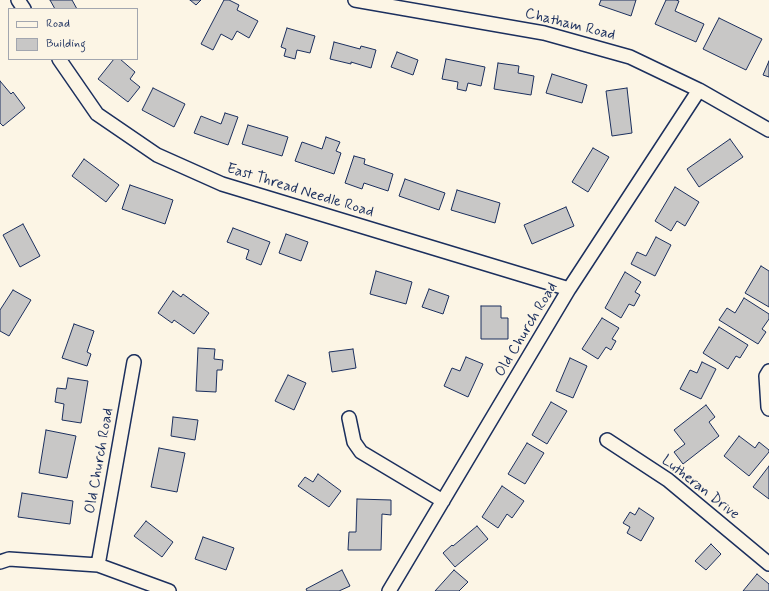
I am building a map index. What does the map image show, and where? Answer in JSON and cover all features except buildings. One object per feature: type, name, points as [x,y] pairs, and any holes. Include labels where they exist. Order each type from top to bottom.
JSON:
[{"type":"street","name":"Chatham Road","points":[[355,0],[544,33],[630,57],[699,90],[769,130]]},
{"type":"street","name":"East Thread Needle Road","points":[[60,60],[97,114],[157,155],[222,184],[569,289]]},
{"type":"street","name":"Old Church Road","points":[[389,591],[569,289],[699,90]]},
{"type":"street","name":"Old Church Road","points":[[98,565],[134,362]]},
{"type":"street","points":[[769,371],[766,376],[769,408]]},
{"type":"street","points":[[350,418],[354,442],[361,452],[443,501]]},
{"type":"street","name":"Lutheran Drive","points":[[607,440],[668,480],[769,564]]},
{"type":"street","points":[[0,562],[9,559],[98,565],[169,591]]}]
